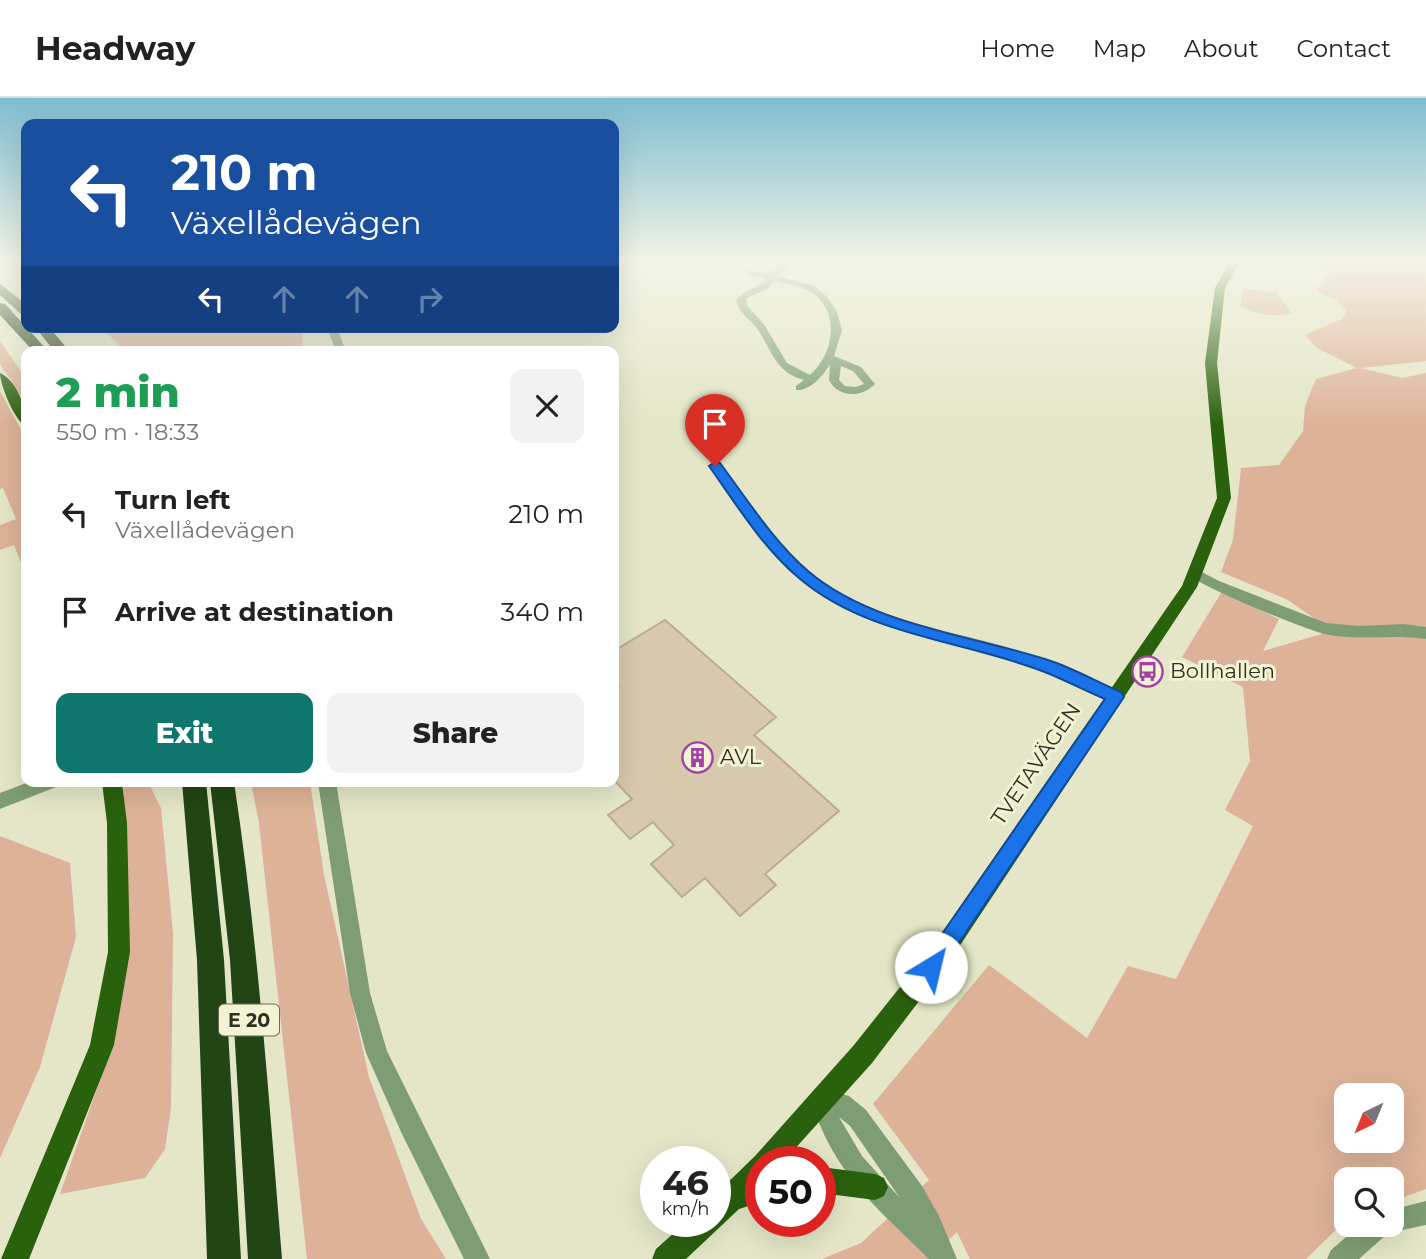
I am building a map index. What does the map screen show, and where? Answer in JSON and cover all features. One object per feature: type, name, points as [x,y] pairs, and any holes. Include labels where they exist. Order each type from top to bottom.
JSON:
[{"type":"highway","points":[[24,333],[36,346]]},
{"type":"highway","name":"E 20","points":[[195,787],[214,1020],[224,1259]]},
{"type":"highway","name":"E 20","points":[[223,787],[232,841],[248,1005],[265,1259]]},
{"type":"main road","name":"TVETAVÄGEN","points":[[779,1146],[863,1054],[943,951],[1174,610],[1194,573],[1224,498],[1211,363],[1216,317]]},
{"type":"main road","points":[[0,377],[11,391],[21,412]]},
{"type":"main road","points":[[15,1259],[102,1045],[118,952],[117,823],[113,787]]},
{"type":"main road","points":[[836,1182],[875,1187]]},
{"type":"main road","name":"TVETAVÄGEN","points":[[731,1198],[745,1183]]},
{"type":"main road","points":[[666,1259],[690,1237]]},
{"type":"street","points":[[751,317],[761,328],[774,355],[784,367],[796,376],[811,378]]},
{"type":"street","points":[[800,388],[832,360],[837,330],[831,317]]},
{"type":"street","points":[[715,466],[779,551],[804,576],[835,596],[894,623],[1045,666],[1116,697]]},
{"type":"street","points":[[1194,573],[1214,585],[1324,628],[1359,632],[1404,630],[1426,633]]},
{"type":"street","points":[[0,801],[37,787]]},
{"type":"street","points":[[328,787],[360,993],[377,1053],[410,1126],[477,1259]]},
{"type":"street","points":[[822,1099],[841,1104],[858,1118],[913,1195],[930,1225],[943,1257],[875,1187],[836,1139],[826,1120],[822,1099]]},
{"type":"street","points":[[1404,1219],[1426,1213]]},
{"type":"street","points":[[1340,1259],[1365,1237]]},
{"type":"shaded area","points":[[1343,317],[1426,317],[1426,361],[1361,368],[1402,378],[1426,373],[1426,1189],[1404,1197],[1404,1167],[1334,1167],[1334,1232],[1306,1259],[970,1259],[957,1232],[928,1259],[822,1259],[861,1243],[929,1180],[873,1104],[989,965],[1087,1038],[1128,966],[1176,979],[1253,826],[1225,810],[1250,761],[1243,687],[1182,657],[1221,593],[1279,619],[1263,651],[1332,631],[1288,600],[1221,572],[1233,540],[1241,468],[1279,465],[1303,431],[1305,406],[1316,379],[1357,368],[1317,348],[1305,335]]},
{"type":"shaded area","points":[[107,333],[302,333],[303,346],[120,346]]},
{"type":"shaded area","points":[[0,341],[21,372],[21,396],[0,364]]},
{"type":"shaded area","points":[[0,391],[21,430],[21,563],[14,545],[0,550],[0,525],[16,519],[3,488],[0,489]]},
{"type":"shaded area","points":[[123,787],[150,787],[161,808],[173,933],[171,1108],[165,1149],[145,1178],[60,1194],[114,1040],[125,820]]},
{"type":"shaded area","points":[[252,787],[311,787],[324,875],[369,1077],[421,1219],[446,1259],[307,1259],[259,823]]},
{"type":"shaded area","points":[[0,836],[70,863],[76,937],[40,1067],[0,1158]]},
{"type":"building","name":"AVL","points":[[665,620],[776,717],[754,735],[839,811],[765,874],[776,885],[740,916],[705,878],[682,897],[651,864],[674,845],[653,822],[630,839],[608,815],[632,799],[619,785],[619,648]]},
{"type":"place","name":"Bollhallen","points":[[1147,671]]},
{"type":"place","name":"AVL","points":[[697,757]]},
{"type":"route","points":[[715,466],[779,551],[804,576],[835,596],[894,623],[1005,652],[1081,679],[1116,697],[931,967]]}]
